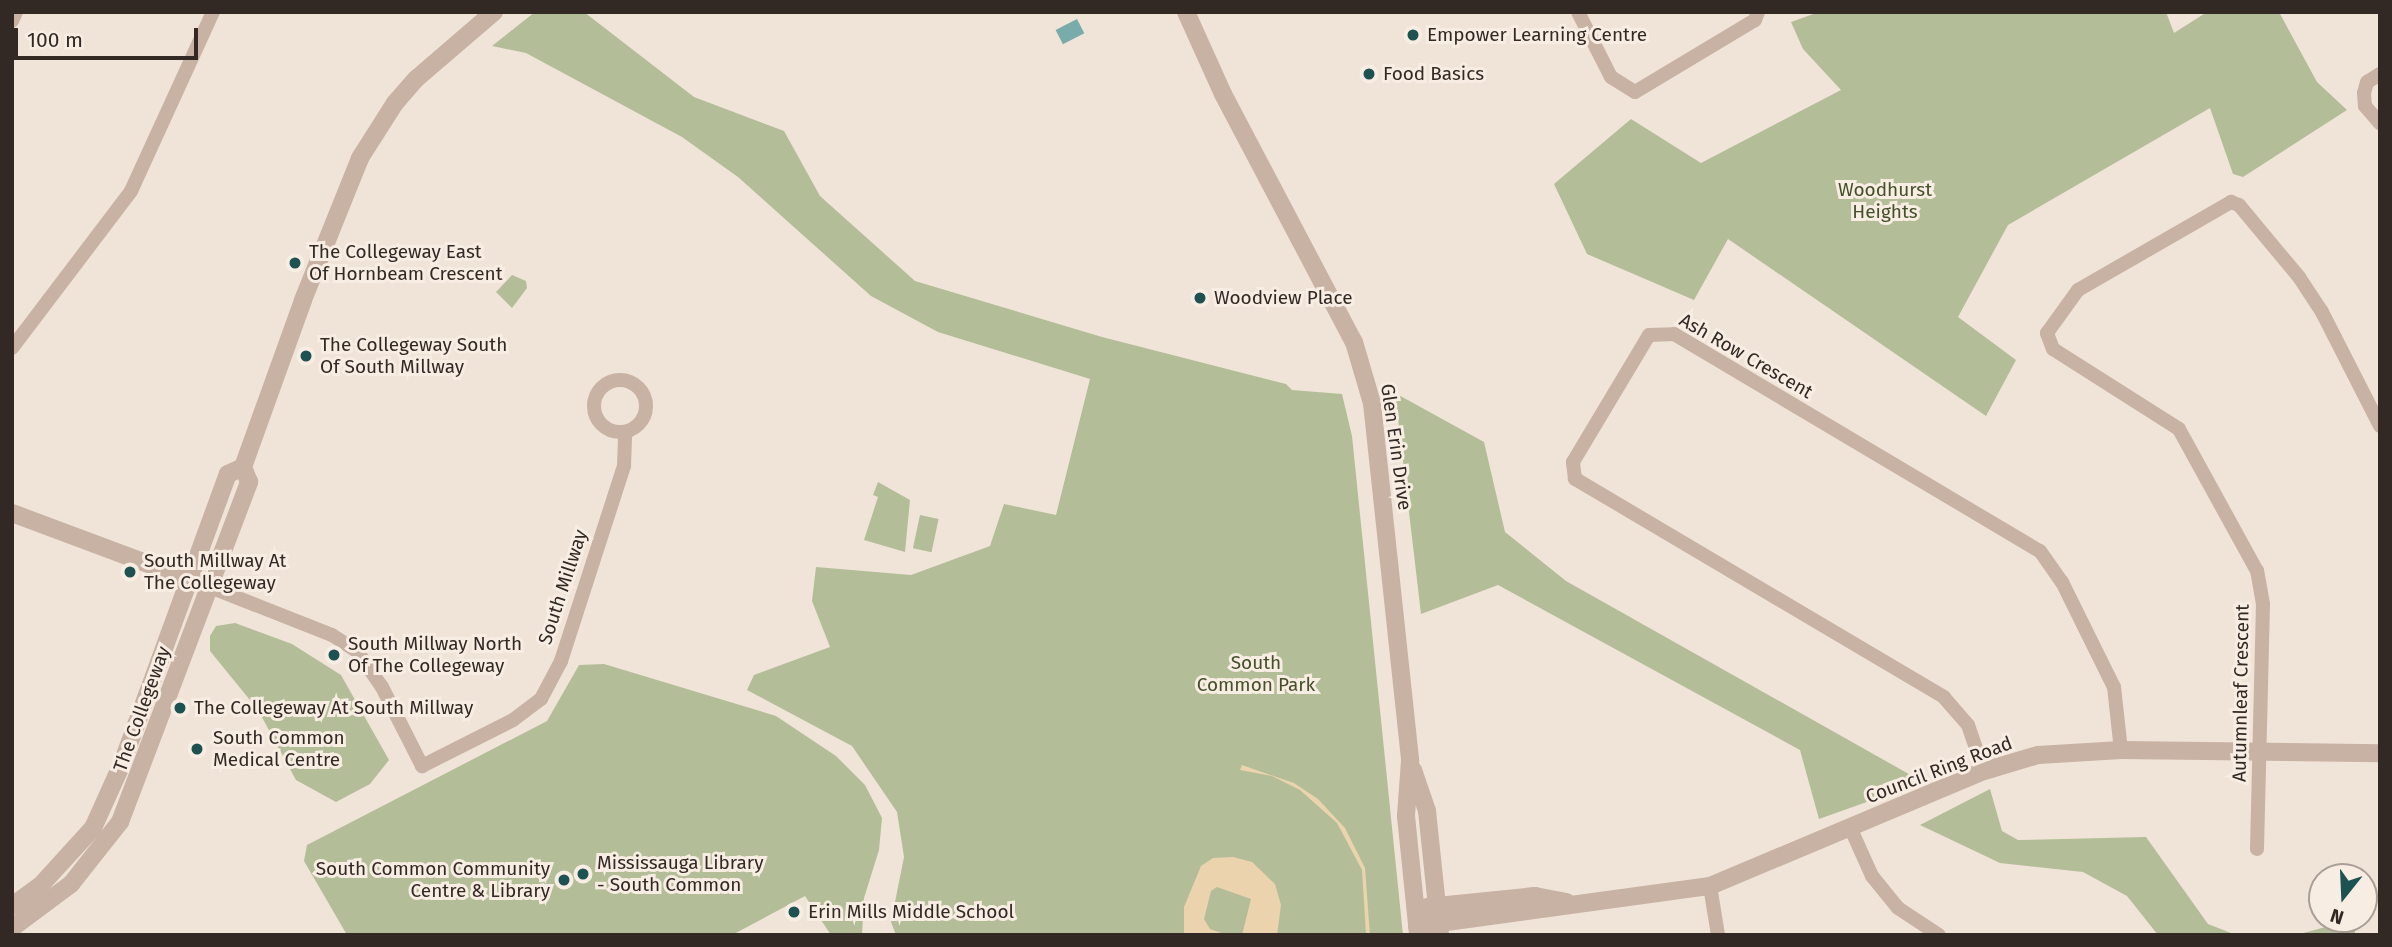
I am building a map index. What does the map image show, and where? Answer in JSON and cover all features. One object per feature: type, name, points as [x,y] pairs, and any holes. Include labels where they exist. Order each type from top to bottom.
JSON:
[{"type":"street","points":[[12,21],[16,12]]},
{"type":"street","points":[[12,348],[131,191],[213,12]]},
{"type":"street","name":"The Collegeway","points":[[12,928],[71,884],[120,822],[249,482],[243,467],[360,158],[402,95],[494,12]]},
{"type":"street","name":"Glen Erin Drive","points":[[1186,12],[1223,94],[1353,342],[1372,403],[1410,761],[1406,816],[1417,923]]},
{"type":"street","points":[[1578,12],[1611,77],[1635,92],[1755,20],[1758,12]]},
{"type":"street","points":[[2380,75],[2367,82],[2364,93],[2365,106],[2380,123]]},
{"type":"street","name":"Autumnleaf Crescent","points":[[2257,849],[2263,604],[2257,571],[2179,429],[2053,349],[2047,334],[2078,290],[2231,202],[2239,205],[2299,277],[2322,312],[2380,426]]},
{"type":"street","name":"Ash Row Crescent","points":[[1984,771],[1968,725],[1944,697],[1577,481],[1573,462],[1646,337],[1660,331],[1674,334],[2040,551],[2062,582],[2114,687],[2122,750]]},
{"type":"street","name":"South Millway","points":[[12,513],[332,635],[357,651],[382,687],[422,766],[513,720],[541,699],[561,660],[624,466],[625,432]]},
{"type":"street","name":"The Collegeway","points":[[12,906],[40,886],[93,828],[121,766],[228,474],[243,467]]},
{"type":"street","name":"Council Ring Road","points":[[1417,923],[1537,912],[1569,902],[1710,886],[1984,771],[2038,755],[2122,750],[2380,753]]},
{"type":"street","name":"Glen Erin Drive","points":[[1410,761],[1427,811],[1439,921]]},
{"type":"street","points":[[1850,827],[1872,876],[1898,908],[1939,935]]},
{"type":"street","points":[[1710,886],[1718,935]]},
{"type":"green space","name":"South Common Park","points":[[535,12],[584,12],[694,97],[784,131],[820,196],[915,281],[1102,337],[1286,384],[1292,390],[1342,394],[1352,436],[1403,935],[896,935],[891,922],[904,857],[897,812],[852,746],[747,690],[754,675],[830,647],[812,601],[816,567],[911,575],[990,546],[1004,504],[1056,515],[1090,379],[938,332],[871,296],[738,177],[682,137],[526,53],[492,46]]},
{"type":"green space","name":"Woodhurst Heights","points":[[1819,12],[2166,12],[2174,33],[2207,12],[2279,12],[2317,82],[2347,110],[2243,177],[2233,174],[2210,108],[2008,225],[1958,317],[2016,360],[1986,416],[1728,239],[1694,300],[1587,254],[1554,184],[1631,119],[1701,163],[1841,90],[1803,49],[1791,22]]},
{"type":"green space","points":[[512,275],[526,281],[527,288],[512,308],[496,292]]},
{"type":"green space","points":[[1395,393],[1484,442],[1505,532],[1566,581],[1923,782],[1819,819],[1800,750],[1498,585],[1421,614]]},
{"type":"green space","points":[[878,482],[910,500],[905,552],[864,540],[878,497],[873,495]]},
{"type":"green space","points":[[920,515],[939,519],[932,552],[913,548]]},
{"type":"green space","points":[[235,623],[292,644],[341,675],[389,760],[370,784],[336,802],[296,780],[258,710],[210,651],[210,636],[216,626]]},
{"type":"green space","points":[[604,664],[776,716],[836,756],[865,785],[882,818],[879,850],[864,898],[862,935],[831,935],[805,896],[732,935],[347,935],[304,861],[307,845],[547,721],[579,665]]},
{"type":"green space","points":[[1990,789],[2002,831],[2018,840],[2146,837],[2208,924],[2236,935],[2158,935],[2127,896],[2083,872],[2000,863],[1920,825]]},
{"type":"green space","points":[[2308,932],[2355,933],[2355,935],[2296,935]]},
{"type":"sand","points":[[1242,765],[1294,783],[1318,799],[1345,828],[1365,868],[1370,935],[1366,935],[1362,870],[1337,823],[1300,790],[1272,776],[1240,770]]},
{"type":"sand","points":[[1233,857],[1252,862],[1275,884],[1281,905],[1277,935],[1242,935],[1251,899],[1217,887],[1211,891],[1204,919],[1210,929],[1227,935],[1184,935],[1184,907],[1201,866],[1213,858]]},
{"type":"water","points":[[1077,19],[1084,33],[1063,44],[1056,30]]},
{"type":"place","name":"Empower Learning Centre","points":[[1413,35]]},
{"type":"place","name":"Food Basics","points":[[1369,74]]},
{"type":"place","name":"The Collegeway East Of Hornbeam Crescent","points":[[295,263]]},
{"type":"place","name":"Woodview Place","points":[[1200,298]]},
{"type":"place","name":"The Collegeway South Of South Millway","points":[[306,356]]},
{"type":"place","name":"South Millway At The Collegeway","points":[[130,572]]},
{"type":"place","name":"South Millway North Of The Collegeway","points":[[334,655]]},
{"type":"place","name":"The Collegeway At South Millway","points":[[180,708]]},
{"type":"place","name":"South Common Medical Centre","points":[[197,749]]},
{"type":"place","name":"Mississauga Library - South Common","points":[[583,874]]},
{"type":"place","name":"South Common Community Centre & Library","points":[[564,880]]},
{"type":"place","name":"Erin Mills Middle School","points":[[794,912]]}]
